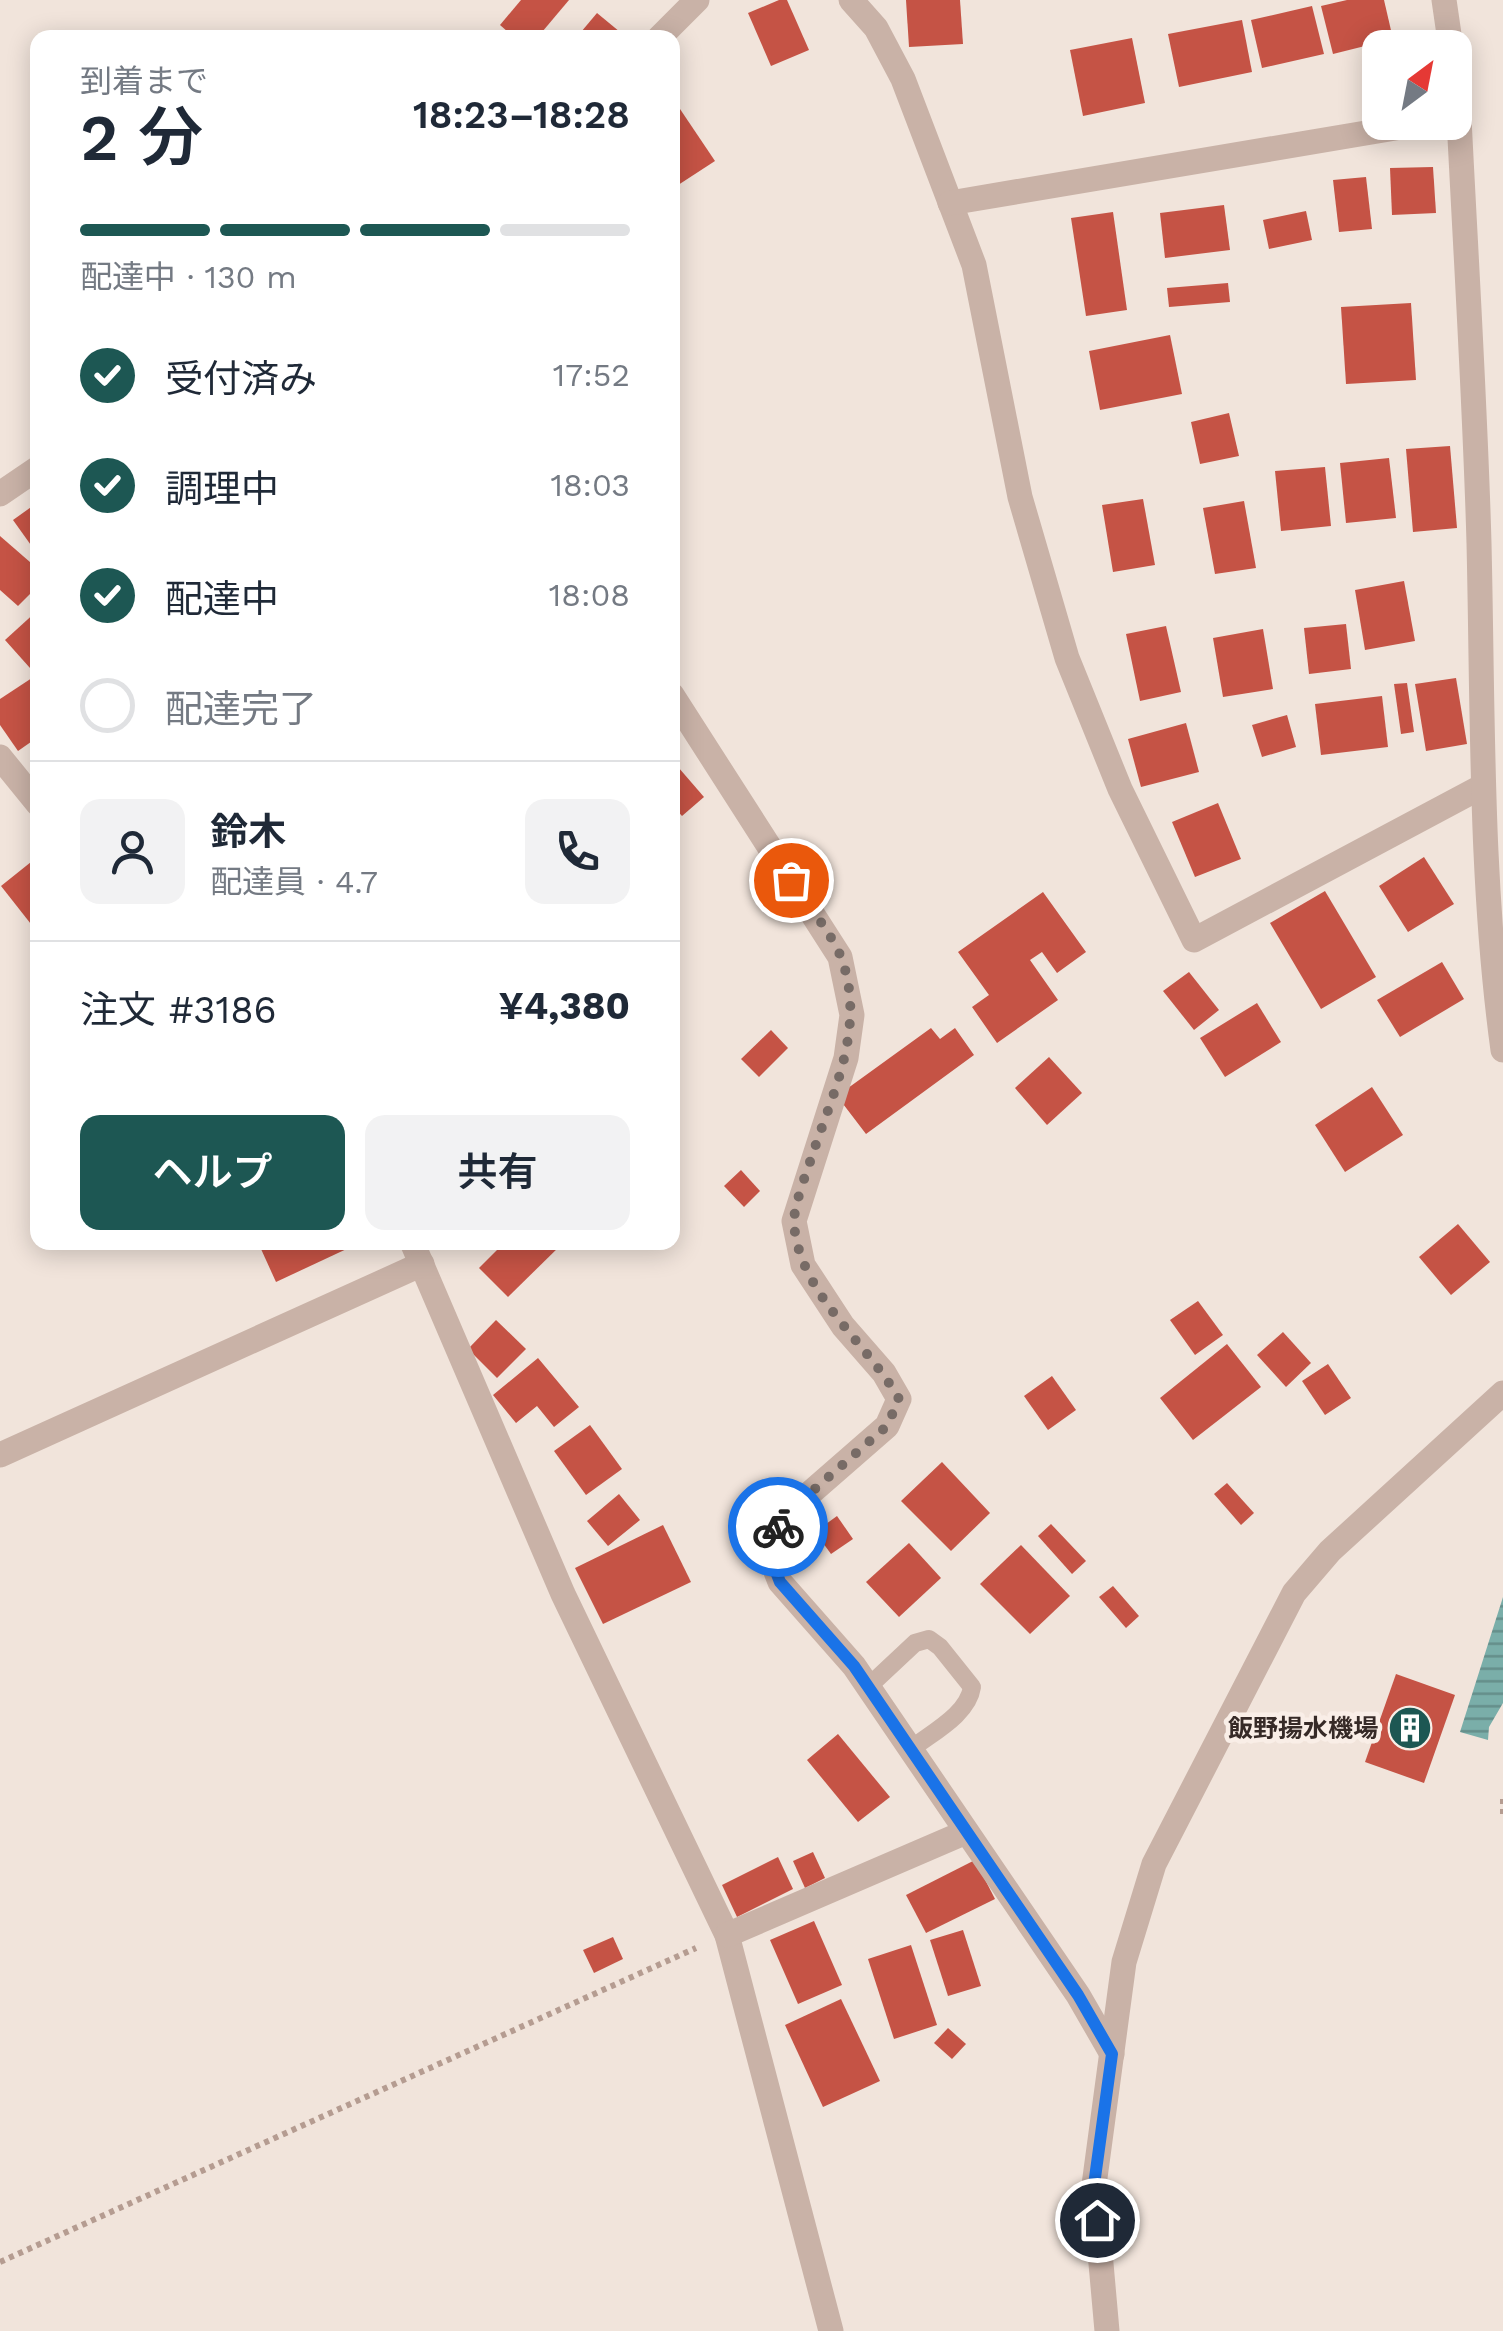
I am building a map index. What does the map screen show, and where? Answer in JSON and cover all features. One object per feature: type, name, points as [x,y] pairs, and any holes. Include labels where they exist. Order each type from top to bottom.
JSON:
[{"type":"street","points":[[667,30],[697,0]]},
{"type":"street","points":[[851,0],[876,28],[903,80],[974,264],[1020,497],[1066,658],[1120,789],[1194,940],[1481,787]]},
{"type":"street","points":[[1444,0],[1448,30]]},
{"type":"street","points":[[950,203],[1362,134]]},
{"type":"street","points":[[1458,140],[1478,542],[1481,787],[1492,966],[1503,1050]]},
{"type":"street","points":[[0,494],[30,473]]},
{"type":"street","points":[[680,707],[840,957],[852,1015],[846,1058],[794,1221],[804,1265],[843,1326],[884,1373],[899,1399],[887,1426],[785,1515],[766,1546],[780,1582],[868,1687],[1078,1995],[1112,2054]]},
{"type":"street","points":[[0,757],[30,794]]},
{"type":"street","points":[[0,1455],[417,1253],[562,1594],[727,1935],[831,2331]]},
{"type":"street","points":[[1106,2331],[1094,2185],[1124,1962],[1154,1864],[1294,1593],[1330,1551],[1503,1393]]},
{"type":"street","points":[[727,1935],[966,1832]]},
{"type":"lane","points":[[868,1687],[915,1643],[929,1639],[972,1686],[970,1698],[953,1717],[910,1750]]},
{"type":"path","points":[[1503,1799],[1503,1814]]},
{"type":"path","points":[[0,2262],[727,1935]]},
{"type":"water","points":[[1503,1597],[1503,1703],[1489,1727],[1488,1740],[1460,1732]]},
{"type":"building","points":[[521,0],[569,0],[544,30],[506,30],[500,25]]},
{"type":"building","points":[[787,0],[809,50],[771,66],[748,13]]},
{"type":"building","points":[[906,0],[960,0],[963,44],[909,47]]},
{"type":"building","points":[[1347,0],[1384,0],[1391,30],[1362,30],[1362,47],[1333,54],[1321,6]]},
{"type":"building","points":[[1312,6],[1324,54],[1262,68],[1251,20]]},
{"type":"building","points":[[597,13],[618,30],[583,30]]},
{"type":"building","points":[[1242,20],[1252,72],[1179,87],[1168,34]]},
{"type":"building","points":[[1132,38],[1145,103],[1083,116],[1070,50]]},
{"type":"building","points":[[680,109],[715,161],[680,184]]},
{"type":"building","points":[[1433,167],[1436,213],[1392,215],[1390,168]]},
{"type":"building","points":[[1366,177],[1372,229],[1339,232],[1333,180]]},
{"type":"building","points":[[1224,205],[1230,250],[1165,258],[1160,213]]},
{"type":"building","points":[[1306,211],[1312,240],[1269,249],[1263,220]]},
{"type":"building","points":[[1113,212],[1127,310],[1086,316],[1071,218]]},
{"type":"building","points":[[1228,283],[1230,302],[1169,307],[1167,288]]},
{"type":"building","points":[[1411,303],[1416,380],[1346,384],[1341,307]]},
{"type":"building","points":[[1170,335],[1182,394],[1100,410],[1089,351]]},
{"type":"building","points":[[1229,413],[1239,456],[1200,464],[1191,422]]},
{"type":"building","points":[[1450,446],[1457,528],[1413,532],[1406,449]]},
{"type":"building","points":[[1389,458],[1396,518],[1346,523],[1340,463]]},
{"type":"building","points":[[1325,467],[1331,526],[1281,531],[1275,471]]},
{"type":"building","points":[[1143,499],[1155,565],[1113,572],[1102,505]]},
{"type":"building","points":[[1244,501],[1256,568],[1215,574],[1203,508]]},
{"type":"building","points":[[30,508],[30,544],[13,520]]},
{"type":"building","points":[[0,536],[30,562],[30,594],[18,606],[0,590]]},
{"type":"building","points":[[1404,581],[1415,641],[1365,650],[1355,590]]},
{"type":"building","points":[[30,617],[30,668],[5,640]]},
{"type":"building","points":[[1346,624],[1351,669],[1309,674],[1304,628]]},
{"type":"building","points":[[1166,626],[1181,692],[1140,701],[1126,634]]},
{"type":"building","points":[[1263,629],[1273,689],[1223,697],[1213,638]]},
{"type":"building","points":[[1456,678],[1467,744],[1426,751],[1415,684]]},
{"type":"building","points":[[30,679],[30,743],[18,751],[0,725],[0,699]]},
{"type":"building","points":[[1407,683],[1414,732],[1401,734],[1394,684]]},
{"type":"building","points":[[1382,696],[1388,747],[1321,755],[1315,704]]},
{"type":"building","points":[[1287,715],[1296,747],[1262,757],[1252,725]]},
{"type":"building","points":[[1186,723],[1199,772],[1141,787],[1128,739]]},
{"type":"building","points":[[680,769],[704,797],[680,814]]},
{"type":"building","points":[[1218,803],[1241,859],[1195,877],[1172,822]]},
{"type":"building","points":[[1424,857],[1454,904],[1408,932],[1379,886]]},
{"type":"building","points":[[30,863],[30,923],[1,886]]},
{"type":"building","points":[[1325,891],[1376,977],[1321,1009],[1270,923]]},
{"type":"building","points":[[1043,892],[1086,952],[1057,973],[1042,952],[1030,960],[1058,1000],[997,1043],[972,1007],[989,995],[958,952]]},
{"type":"building","points":[[1442,962],[1464,999],[1400,1037],[1377,1000]]},
{"type":"building","points":[[1189,972],[1219,1010],[1194,1030],[1163,991]]},
{"type":"building","points":[[1257,1003],[1281,1042],[1225,1077],[1200,1038]]},
{"type":"building","points":[[931,1028],[940,1039],[955,1028],[974,1055],[866,1134],[837,1096]]},
{"type":"building","points":[[771,1030],[788,1048],[759,1077],[741,1059]]},
{"type":"building","points":[[1049,1057],[1082,1093],[1047,1125],[1015,1088]]},
{"type":"building","points":[[1372,1087],[1403,1135],[1345,1172],[1315,1125]]},
{"type":"building","points":[[741,1170],[760,1191],[744,1207],[724,1186]]},
{"type":"building","points":[[1458,1224],[1490,1262],[1451,1295],[1419,1257]]},
{"type":"building","points":[[261,1250],[344,1250],[276,1282]]},
{"type":"building","points":[[497,1250],[556,1250],[508,1297],[479,1268]]},
{"type":"building","points":[[1198,1301],[1223,1335],[1195,1355],[1170,1320]]},
{"type":"building","points":[[496,1320],[526,1349],[497,1378],[468,1349]]},
{"type":"building","points":[[1283,1332],[1311,1363],[1286,1387],[1257,1355]]},
{"type":"building","points":[[1227,1344],[1261,1387],[1193,1440],[1160,1398]]},
{"type":"building","points":[[538,1358],[579,1407],[554,1427],[537,1406],[516,1423],[493,1395]]},
{"type":"building","points":[[1328,1364],[1351,1398],[1325,1415],[1302,1381]]},
{"type":"building","points":[[1052,1376],[1076,1410],[1048,1430],[1024,1396]]},
{"type":"building","points":[[590,1425],[622,1469],[586,1495],[554,1451]]},
{"type":"building","points":[[942,1462],[990,1513],[951,1551],[901,1501]]},
{"type":"building","points":[[1227,1483],[1254,1513],[1241,1525],[1214,1494]]},
{"type":"building","points":[[619,1494],[640,1520],[608,1546],[587,1521]]},
{"type":"building","points":[[837,1516],[853,1539],[831,1554],[815,1532]]},
{"type":"building","points":[[1051,1524],[1086,1561],[1072,1574],[1038,1536]]},
{"type":"building","points":[[663,1525],[691,1582],[603,1624],[575,1568]]},
{"type":"building","points":[[909,1543],[941,1578],[899,1617],[866,1582]]},
{"type":"building","points":[[1021,1545],[1070,1596],[1030,1634],[980,1584]]},
{"type":"building","points":[[1113,1586],[1139,1616],[1126,1628],[1099,1597]]},
{"type":"building","name":"飯野揚水機場","points":[[1396,1674],[1455,1695],[1424,1783],[1365,1762]]},
{"type":"building","points":[[838,1734],[890,1797],[858,1822],[807,1760]]},
{"type":"building","points":[[813,1852],[825,1878],[805,1888],[793,1861]]},
{"type":"building","points":[[778,1857],[793,1889],[737,1917],[722,1885]]},
{"type":"building","points":[[975,1860],[995,1899],[926,1933],[906,1895]]},
{"type":"building","points":[[814,1921],[842,1985],[798,2004],[770,1940]]},
{"type":"building","points":[[963,1930],[981,1986],[948,1996],[930,1940]]},
{"type":"building","points":[[613,1937],[623,1959],[594,1973],[583,1950]]},
{"type":"building","points":[[911,1945],[937,2025],[894,2039],[868,1959]]},
{"type":"building","points":[[841,1999],[880,2081],[823,2107],[785,2025]]},
{"type":"building","points":[[948,2028],[966,2044],[952,2059],[934,2043]]},
{"type":"way so far","points":[[778,1527],[785,1515],[887,1426],[899,1399],[884,1373],[843,1326],[804,1265],[794,1221],[846,1058],[852,1015],[840,957],[791,880]]},
{"type":"place","name":"飯野揚水機場","points":[[1410,1728]]},
{"type":"route","points":[[778,1527],[766,1546],[780,1582],[854,1666],[1078,1995],[1112,2054],[1094,2185],[1097,2220]]}]
